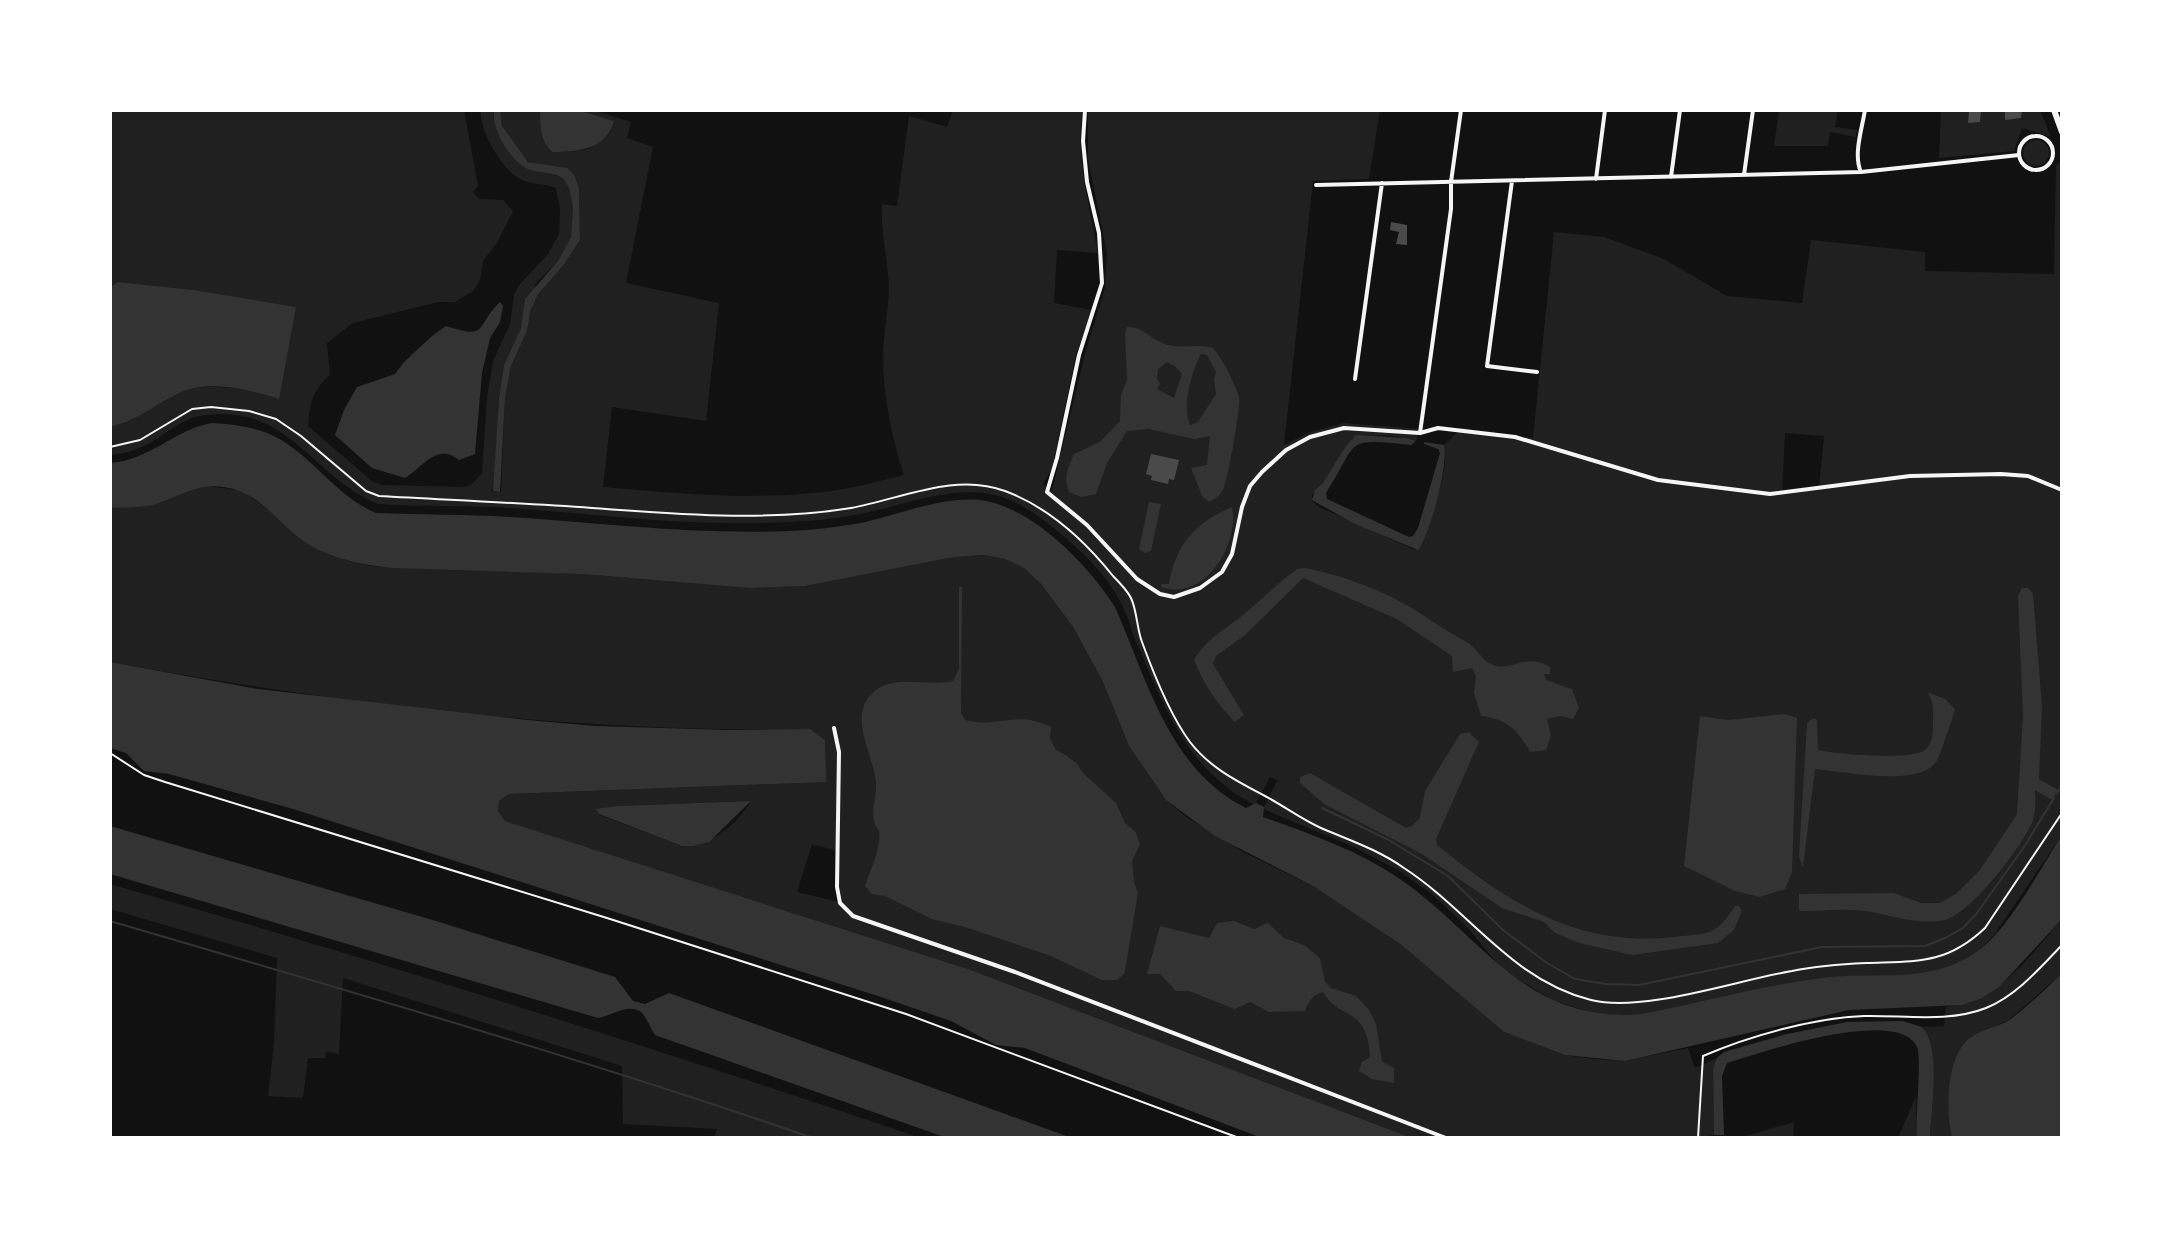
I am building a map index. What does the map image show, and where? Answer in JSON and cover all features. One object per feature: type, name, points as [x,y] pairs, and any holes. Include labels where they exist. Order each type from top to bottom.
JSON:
[{"type":"highway","points":[[2054,110],[2062,132]]},
{"type":"street","points":[[1085,110],[1083,141],[1087,182],[1099,233],[1102,283],[1079,355],[1047,492],[1087,525],[1137,579],[1160,594],[1174,597],[1200,588],[1222,572],[1232,554],[1250,486],[1286,450],[1310,437],[1344,428],[1420,433],[1438,428],[1515,437],[1658,480],[1754,493],[1786,492],[1910,476],[2001,474],[2028,476],[2062,490]]},
{"type":"street","points":[[1420,433],[1451,209],[1451,182],[1461,110]]},
{"type":"street","points":[[1596,179],[1605,110]]},
{"type":"street","points":[[1671,177],[1680,110]]},
{"type":"street","points":[[1744,175],[1753,110]]},
{"type":"street","points":[[1861,172],[1858,150],[1865,110]]},
{"type":"street","points":[[2034,136],[2046,139],[2053,151],[2050,163],[2040,170],[2025,166],[2019,155],[2023,142],[2034,136]]},
{"type":"street","points":[[1316,185],[1861,172],[2019,155]]},
{"type":"street","points":[[1512,181],[1487,366],[1537,372]]},
{"type":"street","points":[[1355,379],[1382,183]]},
{"type":"street","points":[[834,728],[839,752],[837,887],[840,903],[848,913],[1015,972],[1446,1138]]},
{"type":"lane","points":[[110,447],[140,440],[192,409],[230,407],[276,419],[366,491],[379,496],[696,515],[762,516],[858,507],[963,484],[989,485],[1010,492],[1035,505],[1074,535],[1093,552],[1131,598],[1140,639],[1176,721],[1192,745],[1216,770],[1279,803],[1300,818],[1401,865],[1436,891],[1511,961],[1558,989],[1595,1001],[1639,1002],[1822,966],[1918,963],[1952,953],[1985,928],[2062,813]]},
{"type":"path","points":[[110,753],[144,775],[165,782],[592,913],[906,1014],[1239,1138]]},
{"type":"path","points":[[1698,1138],[1703,1056],[1756,1038],[1833,1019],[1972,1013],[2007,997],[2062,945]]},
{"type":"shaded area","points":[[110,110],[464,110],[478,186],[473,192],[479,199],[503,200],[513,211],[497,243],[483,261],[480,280],[473,291],[455,302],[438,302],[353,323],[327,343],[330,375],[313,398],[308,426],[372,481],[382,485],[464,487],[472,484],[482,473],[487,397],[493,361],[510,324],[514,295],[519,285],[548,254],[559,234],[560,209],[556,188],[518,178],[492,147],[481,110],[494,110],[503,140],[539,172],[565,179],[573,208],[571,237],[558,261],[536,283],[521,329],[504,365],[494,487],[491,491],[501,492],[505,398],[511,366],[527,331],[532,301],[563,266],[580,240],[579,189],[575,176],[526,160],[505,132],[500,110],[540,110],[540,126],[552,152],[574,152],[596,144],[614,121],[578,110],[592,110],[631,122],[627,138],[653,147],[626,283],[719,303],[706,421],[612,407],[603,487],[734,496],[787,495],[848,488],[904,475],[884,384],[883,353],[889,291],[882,204],[897,206],[909,116],[947,127],[953,110],[1082,110],[1080,142],[1084,182],[1098,253],[1057,250],[1054,303],[1092,310],[1076,354],[1052,469],[1043,484],[1052,490],[1085,354],[1105,288],[1107,253],[1088,158],[1088,110],[1380,110],[1369,179],[1313,181],[1284,445],[1308,433],[1344,423],[1420,429],[1416,441],[1384,436],[1353,438],[1312,495],[1312,501],[1319,507],[1415,550],[1432,514],[1441,483],[1444,445],[1462,428],[1533,438],[1554,232],[1604,237],[1664,259],[1727,296],[1802,303],[1811,240],[1925,252],[1925,271],[2054,274],[2056,165],[2062,161],[2062,835],[1994,935],[1978,952],[1957,964],[1920,975],[1823,978],[1641,1014],[1592,1013],[1553,1000],[1504,971],[1465,925],[1433,895],[1398,870],[1352,846],[1263,809],[1277,781],[1281,782],[1270,777],[1255,805],[1212,774],[1195,756],[1169,715],[1125,611],[1108,582],[1057,531],[1011,500],[985,493],[953,493],[842,517],[753,523],[649,520],[494,507],[378,504],[334,477],[277,430],[256,420],[230,414],[193,418],[142,447],[110,455],[110,427],[130,420],[184,391],[210,387],[254,391],[296,307],[194,290],[117,282],[110,288]],"holes":[[[1785,433],[1824,436],[1819,489],[1782,495]]]},
{"type":"shaded area","points":[[494,110],[500,110],[502,126],[528,162],[567,168],[575,176],[579,189],[580,240],[563,266],[532,301],[527,331],[511,366],[505,398],[500,492],[493,491],[504,365],[521,328],[525,299],[558,261],[571,237],[573,208],[564,179],[528,169],[509,152],[499,135]]},
{"type":"shaded area","points":[[540,110],[578,110],[614,121],[610,131],[598,144],[581,150],[552,152],[543,138]]},
{"type":"shaded area","points":[[1779,110],[1838,110],[1835,127],[1857,130],[1856,137],[1830,132],[1828,146],[1774,146]]},
{"type":"shaded area","points":[[1941,110],[2040,110],[2051,137],[2022,128],[2014,151],[1939,158]]},
{"type":"shaded area","points":[[2036,140],[2045,144],[2049,153],[2045,162],[2036,166],[2027,162],[2023,153],[2027,144]]},
{"type":"shaded area","points":[[117,282],[194,290],[296,307],[279,399],[256,392],[207,386],[174,395],[131,420],[110,427],[110,288]]},
{"type":"shaded area","points":[[500,302],[503,306],[500,322],[490,338],[482,373],[475,454],[459,460],[451,455],[437,455],[405,478],[372,468],[335,435],[357,387],[395,374],[404,362],[446,326],[469,332],[480,329]]},
{"type":"shaded area","points":[[1127,327],[1133,327],[1168,345],[1213,348],[1231,378],[1239,397],[1234,444],[1223,490],[1209,502],[1202,496],[1191,468],[1207,465],[1210,436],[1194,439],[1149,429],[1127,431],[1107,463],[1096,494],[1081,497],[1069,492],[1066,477],[1074,454],[1100,442],[1120,421],[1121,395],[1127,380]],"holes":[[[1201,354],[1207,355],[1216,372],[1216,394],[1198,422],[1190,425],[1187,408],[1189,389]],[[1167,362],[1182,374],[1174,398],[1157,389],[1160,384],[1158,369]]]},
{"type":"shaded area","points":[[212,423],[253,429],[282,440],[347,495],[376,513],[493,516],[754,532],[852,524],[956,500],[986,501],[1005,507],[1024,516],[1060,542],[1104,591],[1115,607],[1150,692],[1179,747],[1198,771],[1220,791],[1246,808],[1256,803],[1264,807],[1263,817],[1332,843],[1382,867],[1427,900],[1507,971],[1534,990],[1565,1005],[1600,1013],[1641,1014],[1798,981],[1919,973],[1957,963],[1975,953],[1999,930],[2062,835],[2062,919],[1999,987],[1982,998],[1962,1005],[1849,1010],[1625,1061],[1565,1055],[1504,1032],[1399,943],[1313,886],[1215,836],[1166,800],[1129,746],[1102,680],[1073,627],[1041,584],[1024,568],[1005,559],[984,555],[954,557],[805,586],[749,588],[582,574],[395,568],[368,565],[328,554],[293,533],[261,504],[234,489],[204,487],[153,505],[110,508],[110,463],[151,451],[186,431]]},
{"type":"shaded area","points":[[1356,435],[1416,441],[1411,445],[1373,442],[1355,446],[1326,493],[1327,499],[1409,537],[1418,528],[1440,453],[1424,442],[1444,445],[1444,467],[1437,499],[1418,550],[1353,523],[1312,500],[1315,490]]},
{"type":"shaded area","points":[[208,486],[242,491],[276,515],[294,533],[342,559],[369,566],[582,574],[749,588],[805,586],[954,557],[984,555],[1005,559],[1024,568],[1041,584],[1073,627],[1102,680],[1129,746],[1166,800],[1185,816],[1245,853],[1313,886],[1368,922],[1399,943],[1504,1032],[1565,1055],[1593,1059],[1625,1061],[1688,1048],[1695,1068],[1717,1058],[1713,1068],[1714,1135],[1698,1138],[1412,1138],[968,969],[504,821],[498,811],[499,801],[509,794],[825,782],[810,729],[634,726],[459,713],[284,691],[110,662],[110,508],[167,499]],"holes":[[[751,801],[722,833],[703,843],[682,846],[600,815],[617,806]],[[812,844],[837,851],[839,902],[797,892]]]},
{"type":"shaded area","points":[[1149,502],[1161,504],[1151,551],[1144,553],[1139,549]]},
{"type":"shaded area","points":[[1232,507],[1230,538],[1216,567],[1191,586],[1177,589],[1161,587],[1162,584],[1169,584],[1176,558],[1189,536],[1208,520]]},
{"type":"shaded area","points":[[1305,568],[1359,583],[1399,601],[1468,643],[1491,664],[1505,666],[1533,661],[1550,667],[1550,674],[1544,674],[1546,680],[1572,689],[1579,708],[1573,719],[1561,716],[1547,719],[1551,735],[1546,750],[1530,752],[1511,727],[1481,716],[1474,693],[1476,676],[1472,668],[1453,672],[1452,656],[1397,619],[1303,578],[1245,635],[1216,656],[1213,664],[1244,715],[1235,722],[1211,693],[1194,660],[1217,635],[1277,585],[1297,569]]},
{"type":"shaded area","points":[[959,587],[962,587],[961,713],[965,720],[988,722],[1017,719],[1051,727],[1050,739],[1056,750],[1077,764],[1116,803],[1125,823],[1135,831],[1140,844],[1132,861],[1138,893],[1124,974],[1117,980],[1102,980],[1051,956],[932,919],[885,896],[872,894],[865,886],[877,853],[879,832],[873,816],[876,784],[864,736],[862,711],[866,700],[883,686],[903,682],[953,681],[959,669]]},
{"type":"shaded area","points":[[2022,588],[2028,588],[2033,593],[2042,707],[2039,779],[2058,790],[2052,800],[2035,790],[2033,820],[2019,845],[1982,892],[1956,915],[1945,920],[1915,921],[1858,910],[1799,911],[1799,894],[1894,893],[1921,903],[1940,903],[1957,893],[1980,870],[2017,814],[2023,716],[2018,596]]},
{"type":"shaded area","points":[[110,662],[258,689],[527,720],[595,726],[810,729],[825,740],[826,782],[509,794],[499,801],[498,811],[505,821],[968,969],[1412,1138],[1262,1138],[1025,1048],[996,1045],[951,1021],[884,998],[293,809],[169,774],[144,771],[126,753],[110,748]]},
{"type":"shaded area","points":[[1927,692],[1945,699],[1955,709],[1936,762],[1926,770],[1897,776],[1815,769],[1803,867],[1799,856],[1807,723],[1813,718],[1817,720],[1818,750],[1873,756],[1917,753],[1928,747],[1932,737],[1933,706]]},
{"type":"shaded area","points":[[1785,714],[1797,718],[1792,872],[1785,889],[1760,897],[1735,891],[1684,866],[1700,716],[1728,720]]},
{"type":"shaded area","points":[[1469,732],[1479,742],[1436,839],[1437,845],[1464,866],[1518,902],[1575,928],[1639,939],[1703,934],[1716,928],[1735,906],[1739,906],[1742,911],[1734,930],[1718,943],[1632,955],[1579,943],[1555,933],[1544,922],[1502,908],[1422,854],[1324,804],[1300,783],[1300,777],[1310,773],[1406,828],[1420,818],[1425,791],[1460,734]]},
{"type":"shaded area","points":[[751,801],[709,842],[693,846],[682,846],[599,814],[596,809],[617,806]]},
{"type":"shaded area","points":[[110,826],[615,977],[633,1001],[645,1004],[669,993],[1072,1138],[947,1138],[655,1035],[644,1015],[637,1010],[626,1009],[598,1018],[110,874]]},
{"type":"shaded area","points":[[110,884],[517,1006],[921,1138],[714,1138],[717,1129],[623,1124],[622,1066],[343,978],[339,1054],[326,1052],[325,1058],[308,1058],[303,1098],[268,1096],[274,1043],[277,958],[110,909]]},
{"type":"shaded area","points":[[2062,919],[2062,973],[2009,1020],[1971,1037],[1953,1067],[1949,1111],[1952,1138],[1930,1138],[1934,1064],[1932,1049],[1922,1027],[1944,1026],[1946,1007],[1965,1003],[1997,987],[2025,962]]},
{"type":"shaded area","points":[[1234,921],[1254,929],[1268,923],[1284,938],[1304,945],[1320,958],[1325,982],[1331,988],[1356,996],[1369,1010],[1376,1024],[1382,1062],[1394,1068],[1394,1083],[1372,1079],[1359,1071],[1362,1062],[1370,1057],[1364,1029],[1323,992],[1312,998],[1305,1011],[1269,1012],[1250,1002],[1235,1009],[1189,991],[1176,991],[1160,974],[1147,974],[1160,926],[1209,938],[1217,923]]},
{"type":"shaded area","points":[[2062,973],[2062,1138],[1952,1138],[1950,1084],[1956,1057],[1962,1046],[1975,1034],[2011,1019]]},
{"type":"shaded area","points":[[1903,1021],[1922,1027],[1932,1049],[1934,1080],[1930,1138],[1917,1138],[1917,1047],[1905,1035],[1884,1031],[1858,1031],[1797,1042],[1727,1063],[1722,1076],[1724,1135],[1714,1135],[1713,1068],[1724,1052],[1787,1034],[1847,1022]]},
{"type":"shaded area","points":[[1916,1096],[1917,1138],[1898,1138]]},
{"type":"shaded area","points":[[1794,1122],[1793,1138],[1739,1138]]},
{"type":"building","points":[[1969,110],[1981,110],[1980,122],[1968,123]]},
{"type":"building","points":[[2005,110],[2022,110],[2021,118],[2005,120]]},
{"type":"building","points":[[1391,222],[1407,225],[1407,245],[1396,244],[1399,232],[1390,230]]},
{"type":"building","points":[[1151,454],[1179,460],[1174,480],[1169,479],[1168,484],[1151,480],[1152,476],[1146,474]]},
{"type":"waterway","points":[[531,307],[538,291]]},
{"type":"waterway","points":[[2057,793],[2062,785]]},
{"type":"waterway","points":[[1322,808],[1387,839],[1448,876],[1503,930],[1547,963],[1575,979],[1639,985],[1822,947],[1925,946],[1945,938],[1963,928],[1977,913],[2054,798]]},
{"type":"waterway","points":[[110,921],[551,1052],[813,1138]]}]
